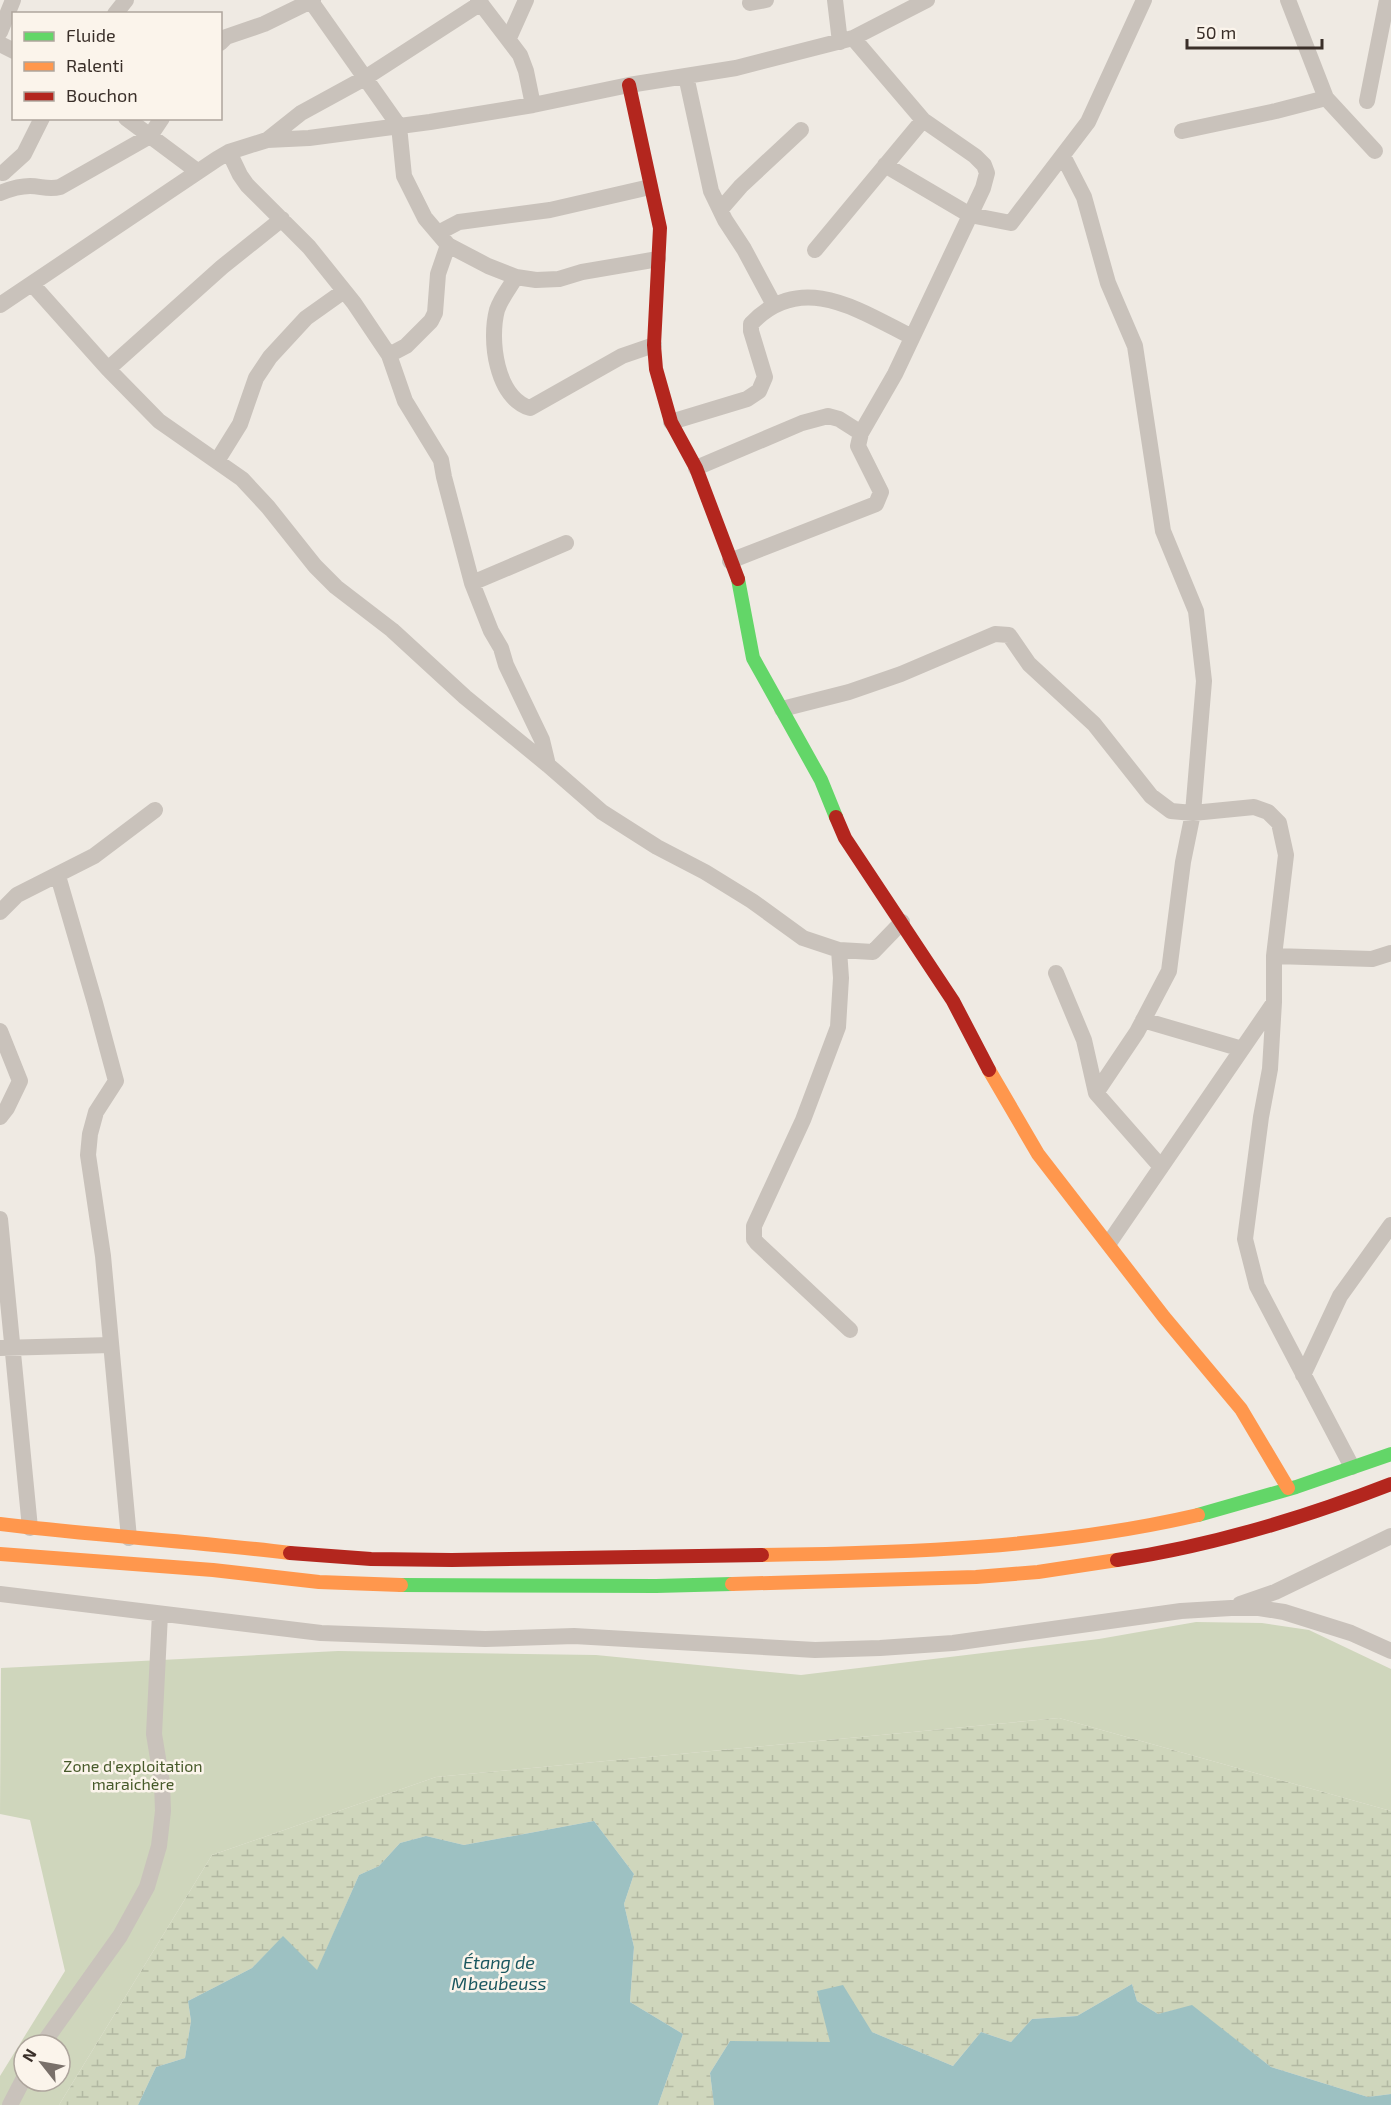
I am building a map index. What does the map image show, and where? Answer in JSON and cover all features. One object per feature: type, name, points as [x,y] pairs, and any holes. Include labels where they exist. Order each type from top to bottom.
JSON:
[{"type":"main road","points":[[629,85],[660,228],[654,345],[656,369],[671,422],[696,468],[739,582],[753,658],[821,780],[846,838],[953,1001],[981,1057],[1038,1154],[1164,1317],[1241,1409],[1288,1488]]},
{"type":"main road","points":[[0,1524],[129,1539],[218,1544],[328,1557],[480,1561],[655,1556],[780,1556],[979,1549],[1134,1529],[1237,1506],[1391,1454]]},
{"type":"main road","points":[[0,1554],[213,1570],[319,1582],[438,1587],[656,1586],[976,1577],[1038,1572],[1139,1557],[1247,1534],[1342,1503],[1391,1484]]},
{"type":"street","points":[[0,32],[13,0]]},
{"type":"street","points":[[117,12],[126,0]]},
{"type":"street","points":[[222,41],[264,24],[311,0],[399,126],[404,176],[425,218],[443,239],[488,266],[516,277],[536,280],[559,279],[582,272],[658,259]]},
{"type":"street","points":[[508,38],[526,0]]},
{"type":"street","points":[[730,561],[876,504],[881,492],[858,446],[861,433],[895,374],[983,188],[987,174],[984,165],[975,156],[923,120],[846,40],[835,0]]},
{"type":"street","points":[[0,305],[197,171],[229,152],[267,140],[309,138],[399,126],[533,105],[629,85],[745,66],[846,40],[927,0]]},
{"type":"street","points":[[885,165],[970,215],[1011,223],[1088,122],[1144,0]]},
{"type":"street","points":[[1288,0],[1326,98],[1375,151]]},
{"type":"street","points":[[1367,101],[1387,0]]},
{"type":"street","points":[[267,140],[301,113],[365,78],[480,2],[520,55],[533,105]]},
{"type":"street","points":[[686,76],[711,191],[774,305]]},
{"type":"street","points":[[1182,131],[1326,98]]},
{"type":"street","points":[[41,120],[24,154],[1,172],[8,190],[31,186],[48,190],[60,187],[150,136],[161,120]]},
{"type":"street","points":[[129,120],[197,171]]},
{"type":"street","points":[[815,250],[923,120]]},
{"type":"street","points":[[721,209],[741,186],[801,130]]},
{"type":"street","points":[[229,152],[244,180],[309,247],[344,291],[389,355],[405,401],[441,460],[472,583],[501,648],[506,665],[542,740],[548,765]]},
{"type":"street","points":[[1063,156],[1084,197],[1108,283],[1135,346],[1163,531],[1196,611],[1204,681],[1193,813],[1183,862],[1169,971],[1143,1020],[1096,1093]]},
{"type":"street","points":[[389,355],[406,346],[432,321],[435,313],[443,239],[459,222],[549,210],[650,187]]},
{"type":"street","points":[[108,369],[222,267],[282,219]]},
{"type":"street","points":[[516,277],[498,308],[494,336],[496,365],[520,404],[530,408],[622,356],[654,345]]},
{"type":"street","points":[[32,284],[108,369],[159,421],[242,479],[268,507],[315,566],[336,587],[392,630],[465,697],[602,812],[743,895],[803,938],[839,950],[873,952],[902,922]]},
{"type":"street","points":[[217,461],[240,424],[256,378],[270,357],[306,318],[344,291]]},
{"type":"street","points":[[671,422],[747,399],[759,391],[765,377],[751,324],[774,305],[796,297],[833,300],[855,308],[912,337]]},
{"type":"street","points":[[696,468],[802,423],[828,416],[839,419],[861,433]]},
{"type":"street","points":[[472,583],[566,543]]},
{"type":"street","points":[[782,709],[849,692],[901,674],[995,633],[1009,635],[1029,664],[1094,724],[1151,796],[1171,811],[1193,813],[1254,807],[1268,812],[1279,823],[1286,855],[1274,956],[1270,1069],[1261,1117],[1245,1239],[1257,1286],[1352,1467]]},
{"type":"street","points":[[0,912],[17,896],[94,856],[156,810]]},
{"type":"street","points":[[58,876],[116,1081],[96,1112],[90,1134],[88,1155],[103,1256],[129,1539]]},
{"type":"street","points":[[839,950],[841,978],[838,1027],[802,1120],[756,1222],[754,1239],[850,1330]]},
{"type":"street","points":[[1274,956],[1372,959],[1391,953]]},
{"type":"street","points":[[1056,973],[1084,1040],[1096,1093],[1161,1167]]},
{"type":"street","points":[[1109,1243],[1274,1002]]},
{"type":"street","points":[[1143,1020],[1242,1049]]},
{"type":"street","points":[[0,1030],[20,1081],[0,1117]]},
{"type":"street","points":[[0,1219],[6,1348],[30,1528]]},
{"type":"street","points":[[1303,1375],[1340,1296],[1391,1225]]},
{"type":"street","points":[[6,1348],[111,1345]]},
{"type":"street","points":[[1231,1608],[1275,1592],[1391,1536]]},
{"type":"street","points":[[0,1594],[321,1633],[485,1639],[573,1636],[815,1650],[953,1643],[1181,1611],[1231,1608],[1284,1612],[1351,1633],[1391,1651]]},
{"type":"street","points":[[51,2033],[120,1936],[147,1887],[159,1846],[163,1811],[162,1783],[154,1734],[159,1614]]},
{"type":"green space","name":"Zone d'exploitation maraichère","points":[[1196,1622],[1262,1623],[1309,1630],[1391,1669],[1391,1811],[1059,1718],[436,1777],[212,1855],[72,2084],[72,2033],[27,2033],[65,1971],[30,1820],[0,1814],[1,1668],[338,1651],[596,1655],[801,1675],[1099,1639]]},
{"type":"green space","points":[[1059,1718],[1391,1811],[1391,2094],[1368,2097],[1271,2067],[1192,2006],[1158,2014],[1137,2001],[1132,1984],[1077,2016],[1032,2019],[1011,2042],[981,2032],[953,2066],[872,2032],[830,2043],[730,2041],[710,2073],[714,2105],[658,2105],[683,2034],[630,2002],[634,1947],[624,1904],[634,1874],[594,1821],[464,1845],[426,1836],[400,1843],[379,1866],[359,1875],[317,1971],[283,1937],[252,1968],[188,2001],[191,2021],[185,2058],[156,2067],[138,2105],[59,2105],[66,2093],[72,2093],[72,2084],[212,1855],[436,1777]]},
{"type":"green space","name":"Zone d'exploitation maraichère","points":[[12,2057],[12,2093],[66,2093],[59,2105],[0,2105],[0,2076]]},
{"type":"water","name":"Étang de Mbeubeuss","points":[[594,1821],[634,1874],[624,1904],[634,1947],[630,2002],[683,2034],[658,2105],[138,2105],[156,2067],[185,2058],[191,2021],[188,2001],[252,1968],[283,1936],[317,1970],[359,1875],[379,1866],[400,1843],[426,1836],[464,1845]]},
{"type":"water","points":[[1132,1984],[1137,2001],[1158,2014],[1192,2005],[1271,2067],[1368,2097],[1391,2094],[1391,2105],[714,2105],[710,2073],[730,2041],[830,2042],[817,1991],[843,1985],[872,2032],[953,2066],[981,2032],[1011,2042],[1032,2019],[1077,2016]]},
{"type":"traffic: fast","points":[[738,579],[753,658],[821,780],[836,817]]},
{"type":"traffic: fast","points":[[1198,1515],[1296,1487],[1391,1454]]},
{"type":"traffic: fast","points":[[401,1585],[732,1584]]},
{"type":"traffic: slow","points":[[989,1070],[1038,1154],[1164,1317],[1241,1409],[1288,1488]]},
{"type":"traffic: slow","points":[[762,1555],[872,1553],[1036,1542],[1090,1535],[1198,1515]]},
{"type":"traffic: slow","points":[[0,1524],[290,1553]]},
{"type":"traffic: slow","points":[[0,1554],[213,1570],[319,1582],[401,1585]]},
{"type":"traffic: slow","points":[[732,1584],[976,1577],[1038,1572],[1117,1560]]},
{"type":"traffic: jam","points":[[629,85],[660,228],[654,345],[656,369],[671,422],[696,468],[738,579]]},
{"type":"traffic: jam","points":[[836,817],[845,838],[953,1001],[989,1070]]},
{"type":"traffic: jam","points":[[1117,1560],[1187,1547],[1256,1530],[1324,1509],[1391,1484]]},
{"type":"traffic: jam","points":[[290,1553],[371,1559],[452,1560],[762,1555]]}]
